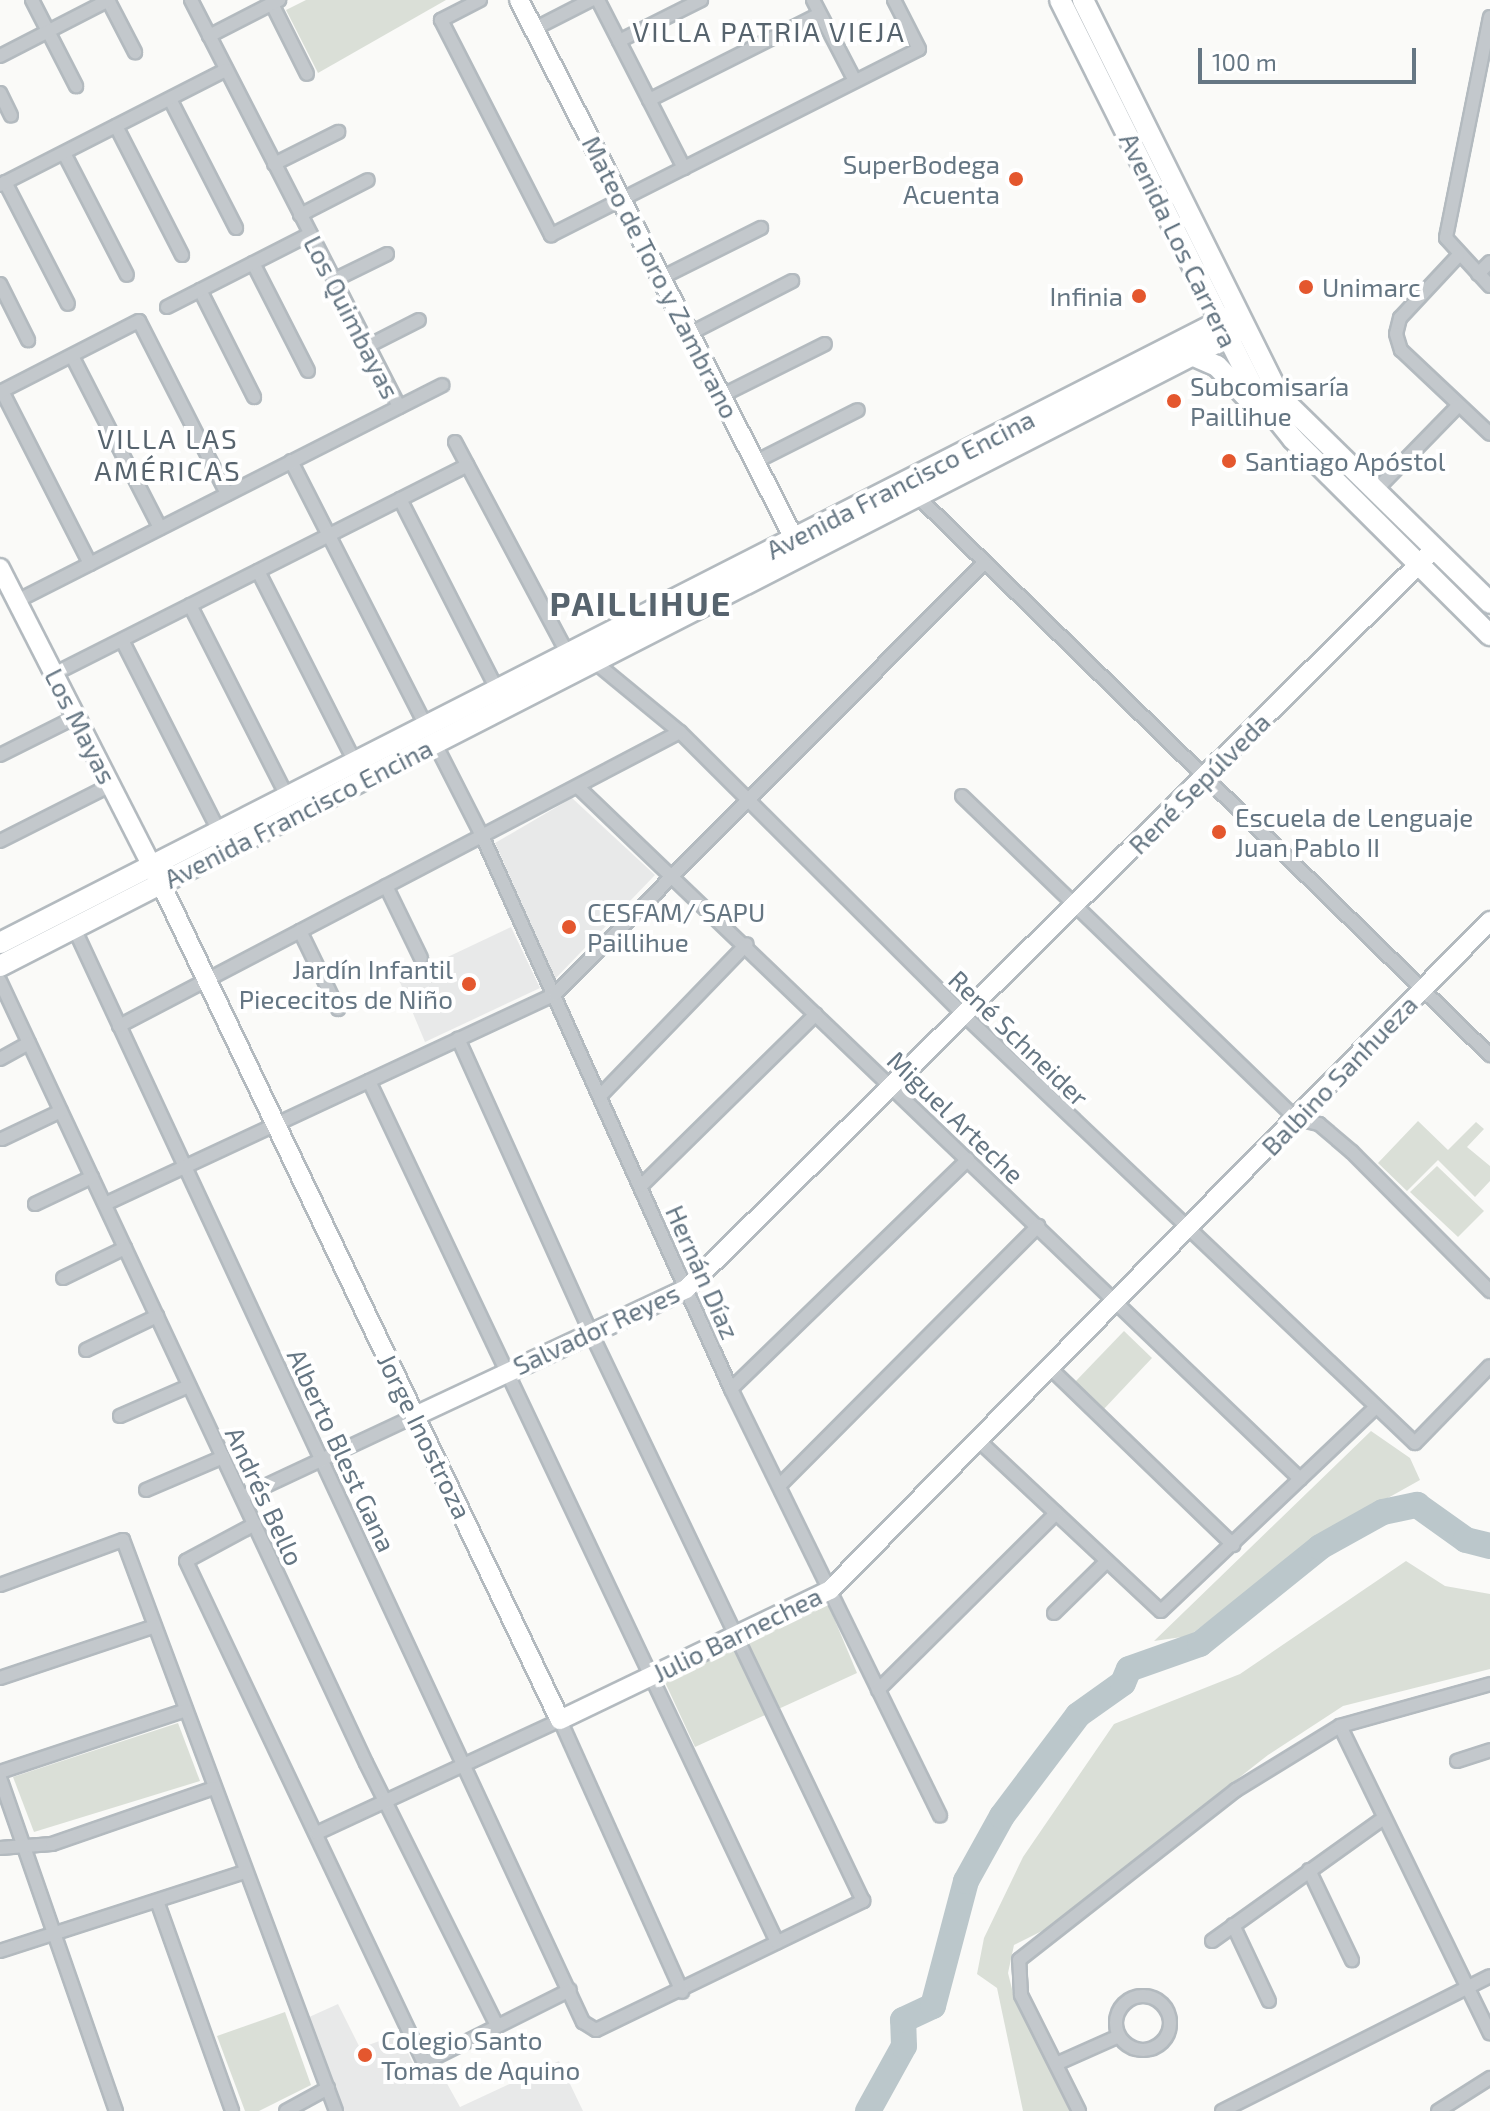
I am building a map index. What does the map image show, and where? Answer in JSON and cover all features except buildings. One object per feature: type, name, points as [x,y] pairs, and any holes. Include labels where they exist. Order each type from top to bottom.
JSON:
[{"type":"main road","name":"Avenida Los Carrera","points":[[1060,0],[1081,11],[1231,325],[1256,393],[1293,439],[1490,635]]},
{"type":"main road","name":"Avenida Los Carrera","points":[[1231,325],[1295,416],[1434,549],[1486,591]]},
{"type":"main road","name":"Avenida Francisco Encina","points":[[910,489],[1192,355],[1231,325]]},
{"type":"main road","name":"Avenida Francisco Encina","points":[[0,966],[74,928],[219,831],[355,762],[431,734],[497,689],[798,546],[1231,325]]},
{"type":"main road","points":[[1192,355],[1217,366],[1281,434],[1293,439]]},
{"type":"main road","name":"Avenida Francisco Encina","points":[[0,943],[157,875],[431,734],[596,660],[798,546]]},
{"type":"street","points":[[32,0],[76,86]]},
{"type":"street","points":[[0,56],[109,0],[135,52]]},
{"type":"street","name":"Los Quimbayas","points":[[8,605],[399,407],[191,0]]},
{"type":"street","points":[[480,0],[441,20],[551,235],[919,49],[894,0]]},
{"type":"street","name":"Mateo de Toro y Zambrano","points":[[519,0],[798,546]]},
{"type":"street","points":[[534,29],[591,0]]},
{"type":"street","points":[[598,0],[684,168]]},
{"type":"street","points":[[668,0],[675,13]]},
{"type":"street","points":[[619,41],[701,0]]},
{"type":"street","points":[[813,0],[855,81]]},
{"type":"street","points":[[209,36],[275,2],[307,74]]},
{"type":"street","points":[[649,100],[820,14]]},
{"type":"street","points":[[1490,17],[1446,230],[1448,245],[1490,286]]},
{"type":"street","points":[[68,304],[3,184],[226,70]]},
{"type":"street","points":[[0,93],[11,116]]},
{"type":"street","points":[[170,99],[236,228]]},
{"type":"street","points":[[116,126],[182,255]]},
{"type":"street","points":[[274,164],[338,132]]},
{"type":"street","points":[[64,153],[127,275]]},
{"type":"street","points":[[300,215],[368,180]]},
{"type":"street","points":[[661,278],[761,228]]},
{"type":"street","points":[[167,307],[310,234]]},
{"type":"street","points":[[334,280],[387,254]]},
{"type":"street","points":[[1458,256],[1400,318],[1396,334],[1401,350],[1490,434]]},
{"type":"street","points":[[1478,274],[1490,262]]},
{"type":"street","points":[[253,263],[308,371]]},
{"type":"street","points":[[689,334],[792,281]]},
{"type":"street","points":[[0,284],[28,340]]},
{"type":"street","points":[[200,290],[254,397]]},
{"type":"street","points":[[368,346],[419,320]]},
{"type":"street","points":[[90,564],[1,392],[139,321],[227,494]]},
{"type":"street","points":[[721,396],[825,344]]},
{"type":"street","points":[[72,356],[160,528]]},
{"type":"street","points":[[399,407],[442,385]]},
{"type":"street","points":[[1374,492],[1458,406]]},
{"type":"street","points":[[755,462],[858,410]]},
{"type":"street","points":[[455,442],[564,655],[596,660]]},
{"type":"street","name":"Hernán Díaz","points":[[291,461],[483,838],[731,1389],[940,1815]]},
{"type":"street","points":[[54,674],[467,465]]},
{"type":"street","points":[[910,489],[1203,779],[1490,1055]]},
{"type":"street","points":[[400,499],[497,689]]},
{"type":"street","name":"René Sepúlveda","points":[[965,1016],[1434,549]]},
{"type":"street","points":[[105,1204],[555,994],[743,800],[984,563]]},
{"type":"street","name":"Los Mayas","points":[[0,568],[8,605],[54,674],[157,875]]},
{"type":"street","points":[[258,571],[355,762]]},
{"type":"street","points":[[190,605],[287,796]]},
{"type":"street","points":[[122,640],[219,831]]},
{"type":"street","name":"René Schneider","points":[[596,660],[680,732],[743,800],[965,1016],[1374,1409],[1415,1443],[1490,1366]]},
{"type":"street","points":[[0,755],[76,717]]},
{"type":"street","points":[[119,1026],[579,788],[680,732]]},
{"type":"street","points":[[0,841],[111,785]]},
{"type":"street","name":"Miguel Arteche","points":[[579,788],[670,876],[747,944],[1300,1479]]},
{"type":"street","points":[[962,796],[1297,1119],[1319,1124],[1352,1152],[1490,1291]]},
{"type":"street","name":"Jorge Inostroza","points":[[157,875],[560,1720],[682,1992]]},
{"type":"street","points":[[386,886],[421,958]]},
{"type":"street","name":"Balbino Sanhueza","points":[[1186,1229],[1490,921]]},
{"type":"street","name":"Alberto Blest Gana","points":[[74,928],[583,2022],[596,2030],[682,1992]]},
{"type":"street","points":[[300,931],[338,1009]]},
{"type":"street","points":[[600,1096],[747,944]]},
{"type":"street","name":"Andrés Bello","points":[[0,981],[189,1386],[497,2026]]},
{"type":"street","points":[[641,1186],[816,1014]]},
{"type":"street","name":"Salvador Reyes","points":[[242,1497],[323,1462],[506,1371],[686,1289],[965,1016]]},
{"type":"street","points":[[458,1039],[591,1333],[739,1636],[863,1901],[682,1992]]},
{"type":"street","points":[[0,1059],[29,1043]]},
{"type":"street","points":[[369,1081],[777,1942]]},
{"type":"street","points":[[2,1139],[61,1111]]},
{"type":"street","points":[[731,1389],[968,1159]]},
{"type":"street","points":[[35,1204],[92,1177]]},
{"type":"street","points":[[780,1485],[1038,1226]]},
{"type":"street","name":"Julio Barnechea","points":[[317,1833],[739,1636],[830,1590],[1186,1229]]},
{"type":"street","points":[[63,1278],[125,1248]]},
{"type":"street","points":[[86,1350],[157,1316]]},
{"type":"street","points":[[1050,1368],[1233,1545]]},
{"type":"street","points":[[120,1416],[189,1386]]},
{"type":"street","points":[[978,1440],[1161,1611],[1374,1409]]},
{"type":"street","points":[[146,1490],[223,1457]]},
{"type":"street","points":[[878,1690],[1056,1513]]},
{"type":"street","points":[[255,1524],[186,1561],[424,2063],[570,1990]]},
{"type":"street","points":[[0,1585],[123,1540],[336,2111]]},
{"type":"street","points":[[1054,1613],[1107,1561]]},
{"type":"street","points":[[0,1678],[155,1626]]},
{"type":"street","points":[[1079,2111],[1021,1995],[1019,1960],[1236,1790],[1340,1726],[1490,1684]]},
{"type":"street","points":[[99,2111],[114,2107],[0,1775],[186,1710]]},
{"type":"street","points":[[1340,1726],[1490,2033]]},
{"type":"street","points":[[1457,1761],[1490,1750]]},
{"type":"street","points":[[0,1848],[23,1843],[52,1844],[214,1788]]},
{"type":"street","points":[[1212,1941],[1384,1818]]},
{"type":"street","points":[[1309,1870],[1352,1960]]},
{"type":"street","points":[[0,1951],[245,1872]]},
{"type":"street","points":[[157,1901],[232,2111]]},
{"type":"street","points":[[1233,1925],[1269,2001]]},
{"type":"street","points":[[1222,2111],[1490,1976]]},
{"type":"street","points":[[1147,1996],[1167,2008],[1172,2023],[1156,2043],[1128,2048],[1117,2037],[1114,2022],[1131,2001],[1147,1996]]},
{"type":"street","points":[[1056,2064],[1117,2037]]},
{"type":"street","points":[[1438,2111],[1490,2078]]},
{"type":"street","points":[[286,2111],[328,2088]]},
{"type":"shaded area","points":[[306,0],[446,0],[318,73],[286,10]]},
{"type":"shaded area","name":"CESFAM/ SAPU Paillihue","points":[[572,798],[655,875],[555,979],[495,843]]},
{"type":"shaded area","name":"Jardín Infantil Piececitos de Niño","points":[[511,927],[540,988],[425,1042],[399,980]]},
{"type":"shaded area","points":[[1418,1121],[1448,1150],[1476,1122],[1484,1129],[1467,1147],[1490,1166],[1490,1181],[1475,1197],[1438,1160],[1407,1191],[1378,1163]]},
{"type":"shaded area","points":[[1437,1166],[1484,1211],[1458,1237],[1410,1192]]},
{"type":"shaded area","points":[[1124,1331],[1152,1358],[1103,1410],[1074,1383]]},
{"type":"shaded area","points":[[1371,1431],[1410,1458],[1420,1480],[1320,1536],[1189,1636],[1154,1641]]},
{"type":"shaded area","points":[[1406,1561],[1445,1586],[1490,1594],[1490,1669],[1343,1706],[1268,1755],[1046,1929],[1014,1945],[1008,1973],[1014,1997],[1070,2111],[1023,2111],[997,1988],[977,1974],[984,1938],[1023,1857],[1114,1724],[1240,1674]]},
{"type":"shaded area","points":[[828,1604],[857,1673],[695,1747],[664,1680]]},
{"type":"shaded area","points":[[178,1723],[200,1781],[34,1832],[13,1777]]},
{"type":"shaded area","name":"Colegio Santo Tomas de Aquino","points":[[338,2004],[360,2048],[399,2034],[421,2080],[440,2071],[460,2107],[559,2061],[583,2111],[342,2111],[307,2018]]},
{"type":"shaded area","points":[[285,2012],[311,2085],[259,2111],[245,2111],[217,2036]]},
{"type":"waterway","points":[[868,2111],[904,2046],[903,2020],[933,2006],[966,1881],[1002,1816],[1078,1715],[1123,1683],[1129,1669],[1200,1644],[1320,1547],[1383,1512],[1417,1505],[1466,1540],[1490,1546]]},
{"type":"place","name":"SuperBodega Acuenta","points":[[1016,179]]},
{"type":"place","name":"Unimarc","points":[[1306,287]]},
{"type":"place","name":"Infinia","points":[[1139,296]]},
{"type":"place","name":"Subcomisaría Paillihue","points":[[1174,401]]},
{"type":"place","name":"Santiago Apóstol","points":[[1229,461]]},
{"type":"place","name":"Escuela de Lenguaje Juan Pablo II","points":[[1219,832]]},
{"type":"place","name":"CESFAM/ SAPU Paillihue","points":[[569,927]]},
{"type":"place","name":"Jardín Infantil Piececitos de Niño","points":[[469,984]]},
{"type":"place","name":"Colegio Santo Tomas de Aquino","points":[[365,2055]]},
{"type":"district","name":"VILLA PATRIA VIEJA","points":[[769,31]]},
{"type":"district","name":"VILLA LAS AMÉRICAS","points":[[168,454]]},
{"type":"district","name":"PAILLIHUE","points":[[641,603]]}]
